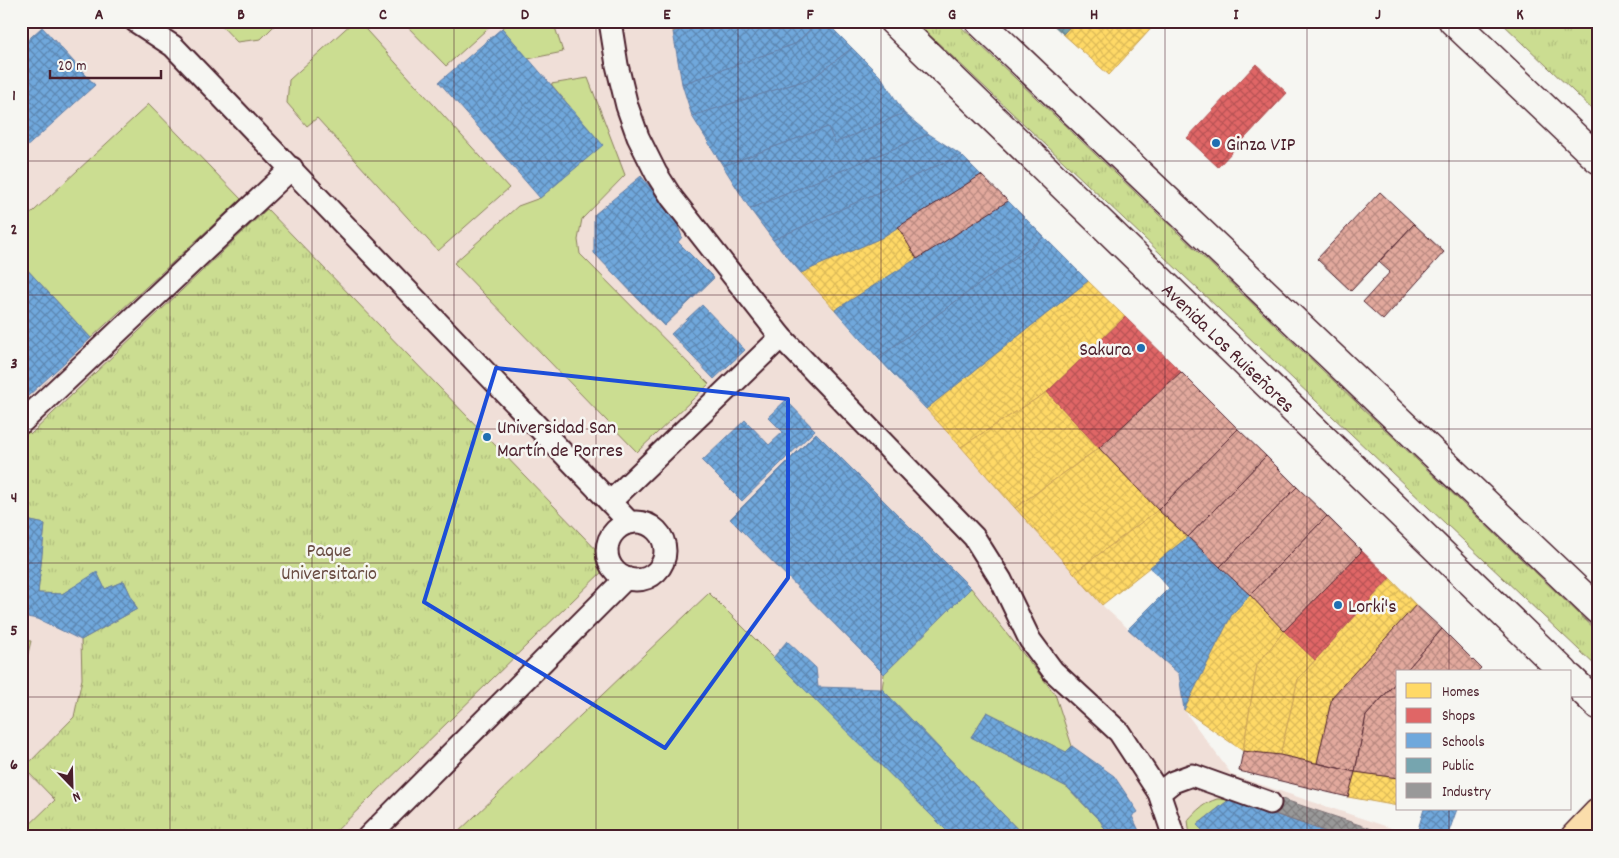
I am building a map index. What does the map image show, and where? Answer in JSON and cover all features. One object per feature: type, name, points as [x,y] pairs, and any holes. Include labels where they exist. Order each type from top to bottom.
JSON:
[{"type":"main road","name":"Avenida Los Ruiseñores","points":[[893,21],[1562,670]]},
{"type":"main road","points":[[979,21],[1598,610]]},
{"type":"main road","points":[[1453,21],[1598,159]]},
{"type":"main road","points":[[1572,680],[1598,705]]},
{"type":"main road","points":[[1575,837],[1598,813]]},
{"type":"lane","points":[[135,21],[173,46],[292,168],[630,523]]},
{"type":"lane","points":[[610,21],[617,65],[627,106],[638,137],[656,173],[697,231],[781,337],[974,536],[1001,580],[1030,640],[1053,671],[1119,732],[1159,793],[1174,837]]},
{"type":"lane","points":[[21,423],[292,168]]},
{"type":"lane","points":[[610,502],[781,337]]},
{"type":"lane","points":[[630,523],[644,523],[659,532],[665,549],[664,559],[654,573],[646,578],[626,578],[617,573],[611,565],[607,546],[610,537],[616,529],[630,523]]},
{"type":"lane","points":[[368,837],[626,578]]},
{"type":"lane","points":[[1159,793],[1173,782],[1192,775],[1270,803]]},
{"type":"highlighted area","points":[[496,368],[788,399],[788,578],[665,748],[424,602]]},
{"type":"shaded area","name":"Universidad San Martín de Porres","points":[[21,21],[672,21],[682,84],[692,116],[750,209],[801,273],[886,368],[943,427],[1105,608],[1179,674],[1184,710],[1232,775],[1418,837],[21,837]]},
{"type":"green space","points":[[217,21],[279,21],[261,39],[237,42]]},
{"type":"green space","points":[[354,21],[358,21],[509,188],[438,251],[317,118],[307,126],[287,103],[289,80]]},
{"type":"green space","points":[[402,21],[496,21],[446,66]]},
{"type":"green space","points":[[513,21],[553,21],[563,52],[528,59],[502,28]]},
{"type":"green space","points":[[915,21],[955,21],[1598,632],[1598,668]]},
{"type":"green space","points":[[1500,21],[1598,21],[1598,115]]},
{"type":"green space","points":[[588,78],[625,175],[582,219],[578,240],[580,254],[709,384],[637,452],[454,263],[518,206],[540,198],[602,145],[551,84]]},
{"type":"green space","points":[[149,104],[241,199],[91,338],[21,263],[21,223]]},
{"type":"green space","name":"Paque Universitario","points":[[267,209],[610,564],[330,837],[21,837],[21,833],[55,800],[24,768],[74,717],[82,679],[81,640],[137,609],[124,581],[105,589],[97,573],[62,594],[38,593],[45,524],[21,519],[21,424],[31,434]]},
{"type":"green space","points":[[971,588],[1055,694],[1072,746],[1066,752],[987,712],[971,737],[1067,787],[1101,822],[1109,837],[1025,837],[882,689],[884,674]]},
{"type":"green space","points":[[709,593],[953,837],[453,837]]},
{"type":"green space","points":[[21,640],[31,641],[21,682]]},
{"type":"green space","points":[[1217,799],[1230,799],[1198,824],[1209,837],[1190,837],[1188,820],[1201,807]]},
{"type":"building: Homes","points":[[672,21],[700,21],[673,32]]},
{"type":"building: Homes","points":[[1075,21],[1158,21],[1109,75],[1063,34]]},
{"type":"building: Homes","points":[[898,227],[917,259],[835,310],[801,273],[881,238]]},
{"type":"building: Homes","points":[[1088,281],[1125,317],[1047,392],[961,447],[926,409]]},
{"type":"building: Homes","points":[[1047,392],[1099,448],[1015,508],[961,447]]},
{"type":"building: Homes","points":[[1099,448],[1158,510],[1074,573],[1015,508]]},
{"type":"building: Homes","points":[[1158,510],[1188,537],[1102,605],[1074,573]]},
{"type":"building: Homes","points":[[1390,578],[1416,605],[1332,697],[1317,763],[1280,755],[1298,679]]},
{"type":"building: Homes","points":[[1250,595],[1284,631],[1257,665],[1243,751],[1184,710],[1232,614]]},
{"type":"building: Homes","points":[[1284,631],[1315,660],[1298,679],[1280,755],[1243,751],[1257,665]]},
{"type":"building: Homes","points":[[1355,772],[1396,778],[1396,806],[1348,797]]},
{"type":"building: Shops","points":[[1256,64],[1287,93],[1218,167],[1187,138]]},
{"type":"building: Shops","points":[[1125,317],[1181,372],[1099,448],[1047,392]]},
{"type":"building: Shops","name":"Lorki's","points":[[1362,551],[1390,578],[1315,660],[1284,631]]},
{"type":"building: Schools","points":[[700,21],[819,21],[795,44],[682,84],[673,32]]},
{"type":"building: Schools","points":[[819,21],[825,21],[852,48],[813,78],[692,116],[682,84],[795,44]]},
{"type":"building: Schools","points":[[42,27],[95,85],[22,151],[21,46]]},
{"type":"building: Schools","points":[[502,28],[603,145],[540,198],[439,82]]},
{"type":"building: Schools","points":[[852,48],[882,78],[904,113],[835,143],[828,127],[723,166],[692,116],[813,78]]},
{"type":"building: Schools","points":[[904,113],[929,134],[750,209],[723,166],[828,127],[835,143]]},
{"type":"building: Schools","points":[[929,134],[961,155],[773,240],[750,209]]},
{"type":"building: Schools","points":[[961,155],[981,175],[881,238],[801,273],[773,240]]},
{"type":"building: Schools","points":[[641,176],[675,218],[682,237],[678,242],[714,278],[664,326],[594,253],[594,215]]},
{"type":"building: Schools","points":[[1008,201],[1044,237],[878,358],[835,310]]},
{"type":"building: Schools","points":[[1044,237],[1088,281],[926,409],[878,358]]},
{"type":"building: Schools","points":[[21,263],[91,338],[27,397],[21,391]]},
{"type":"building: Schools","points":[[702,305],[745,350],[714,379],[671,334]]},
{"type":"building: Schools","points":[[786,400],[815,430],[742,501],[702,461],[745,420],[769,445],[783,432],[768,417]]},
{"type":"building: Schools","points":[[816,433],[971,588],[884,674],[730,519]]},
{"type":"building: Schools","points":[[21,519],[45,524],[38,593],[62,594],[97,572],[105,589],[124,581],[137,609],[81,640],[38,619],[21,616]]},
{"type":"building: Schools","points":[[1188,537],[1250,595],[1232,614],[1184,710],[1179,674],[1128,629],[1169,588],[1150,567]]},
{"type":"building: Schools","points":[[787,641],[816,668],[818,687],[882,689],[1025,837],[953,837],[773,658]]},
{"type":"building: Schools","points":[[987,712],[1066,752],[1072,746],[1114,776],[1138,812],[1132,816],[1142,837],[1109,837],[1101,822],[1067,787],[971,737]]},
{"type":"building: Schools","points":[[1230,799],[1342,837],[1209,837],[1197,825]]},
{"type":"building: Schools","points":[[1424,810],[1457,810],[1447,837],[1416,836]]},
{"type":"building: Public","points":[[1049,21],[1075,21],[1063,34]]},
{"type":"building: Industry","points":[[1273,796],[1396,837],[1342,837],[1266,811]]},
{"type":"building: Other","points":[[981,175],[1008,201],[917,259],[898,227]]},
{"type":"building: Other","points":[[1380,192],[1414,224],[1351,291],[1317,259]]},
{"type":"building: Other","points":[[1414,224],[1444,252],[1383,320],[1363,302],[1390,272],[1379,262]]},
{"type":"building: Other","points":[[1181,372],[1238,429],[1158,510],[1099,448]]},
{"type":"building: Other","points":[[1238,429],[1266,456],[1188,537],[1158,510]]},
{"type":"building: Other","points":[[1266,456],[1297,487],[1220,567],[1188,537]]},
{"type":"building: Other","points":[[1297,487],[1327,516],[1250,595],[1220,567]]},
{"type":"building: Other","points":[[1327,516],[1362,551],[1284,631],[1250,595]]},
{"type":"building: Other","points":[[1416,605],[1442,629],[1407,670],[1396,670],[1396,682],[1366,716],[1355,772],[1317,763],[1332,697]]},
{"type":"building: Other","points":[[1442,629],[1481,668],[1479,670],[1407,670]]},
{"type":"building: Other","points":[[1396,682],[1396,778],[1355,772],[1366,716]]},
{"type":"building: Other","points":[[1243,751],[1280,755],[1355,772],[1348,797],[1239,771]]},
{"type":"place","name":"Ginza VIP","points":[[1216,143]]},
{"type":"place","name":"Sakura","points":[[1141,348]]},
{"type":"place","name":"Universidad San Martín de Porres","points":[[487,437]]},
{"type":"place","name":"Lorki's","points":[[1338,605]]}]
